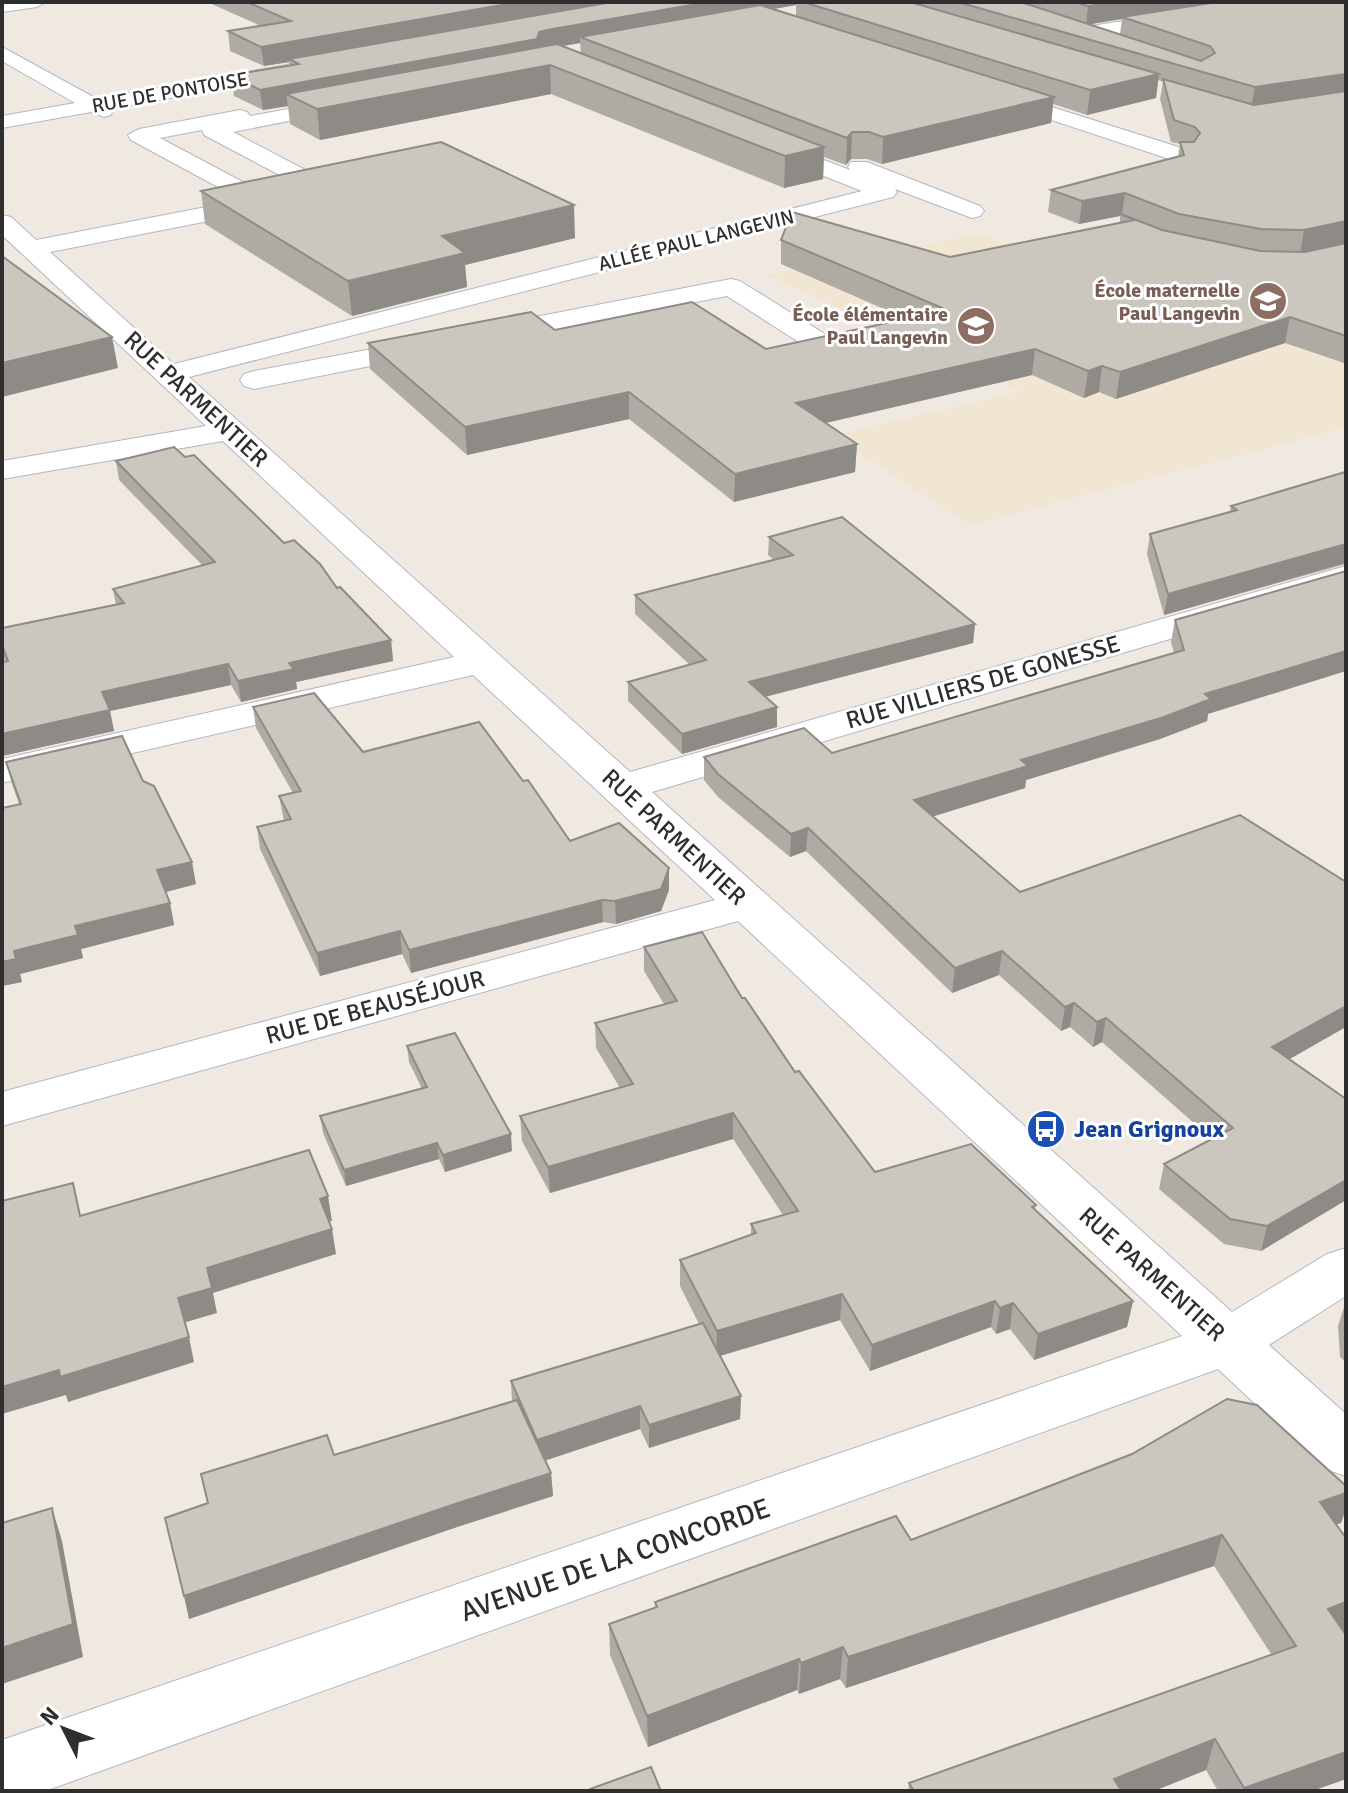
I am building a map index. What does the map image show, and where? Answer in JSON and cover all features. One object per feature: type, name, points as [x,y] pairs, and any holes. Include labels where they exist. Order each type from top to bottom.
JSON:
[{"type":"street","points":[[2,7],[37,2]]},
{"type":"street","points":[[1129,48],[1078,31],[1277,2]]},
{"type":"street","points":[[2,53],[120,120],[2,141]]},
{"type":"street","name":"RUE DE PONTOISE","points":[[2,122],[306,67]]},
{"type":"street","points":[[974,88],[1183,156]]},
{"type":"street","points":[[17,235],[265,203],[326,190],[212,130],[365,97],[139,135],[265,203]]},
{"type":"street","name":"ALLÉE PAUL LANGEVIN","points":[[178,383],[885,192],[752,133],[972,211]]},
{"type":"street","name":"RUE PARMENTIER","points":[[17,235],[1346,1451]]},
{"type":"street","points":[[178,383],[458,340],[731,287],[821,344]]},
{"type":"street","points":[[2,470],[229,431]]},
{"type":"street","name":"RUE VILLIERS DE GONESSE","points":[[620,788],[1346,576]]},
{"type":"street","points":[[2,771],[484,661]]},
{"type":"street","name":"RUE DE BEAUSÉJOUR","points":[[2,1109],[747,905]]},
{"type":"street","name":"AVENUE DE LA CONCORDE","points":[[2,1773],[1228,1343],[1346,1269]]},
{"type":"shaded area","points":[[979,234],[1044,261],[1346,292],[1346,428],[970,525],[832,436],[1021,391],[766,275]]},
{"type":"building","points":[[247,2],[518,2],[261,47],[228,31],[291,21]]},
{"type":"building","points":[[612,2],[709,2],[547,30],[539,32],[537,39],[260,90],[231,75],[299,64],[289,59]]},
{"type":"building","points":[[803,2],[910,2],[1159,74],[1090,90]]},
{"type":"building","points":[[958,2],[1021,2],[1201,61],[1215,53],[1210,46],[1122,17],[1217,2],[1346,2],[1346,74],[1255,87]]},
{"type":"building","points":[[1075,2],[1116,2],[1088,6]]},
{"type":"building","points":[[760,5],[1054,97],[883,137],[869,132],[852,132],[847,138],[580,37]]},
{"type":"building","points":[[557,44],[824,147],[785,156],[550,65],[317,109],[286,94]]},
{"type":"building","points":[[1163,79],[1254,105],[1346,91],[1346,221],[1304,230],[1261,229],[1179,214],[1125,193],[1082,201],[1051,190],[1184,155],[1180,142],[1194,142],[1200,133],[1195,127],[1174,120]]},
{"type":"building","points":[[441,142],[574,205],[442,236],[465,253],[348,281],[201,191]]},
{"type":"building","points":[[792,212],[950,257],[1134,220],[1121,214],[1162,230],[1260,251],[1305,252],[1346,243],[1346,336],[1290,317],[1120,372],[1102,366],[1088,371],[1035,349],[796,403],[857,444],[735,474],[629,392],[465,427],[368,343],[531,312],[555,330],[692,302],[766,349],[947,310],[781,240]]},
{"type":"building","points":[[2,256],[112,337],[2,363]]},
{"type":"building","points":[[174,447],[185,457],[194,455],[284,543],[294,540],[320,564],[337,588],[340,587],[391,640],[289,663],[294,669],[238,681],[228,664],[102,692],[110,710],[2,734],[2,662],[8,661],[2,645],[2,628],[124,603],[113,589],[215,562],[116,461]]},
{"type":"building","points":[[1346,472],[1346,544],[1168,594],[1150,534],[1237,510],[1231,506]]},
{"type":"building","points":[[842,517],[975,624],[749,682],[777,707],[682,734],[628,682],[706,660],[635,595],[793,555],[769,537]]},
{"type":"building","points":[[1346,571],[1346,651],[1205,694],[1211,699],[1164,717],[1021,760],[1028,766],[914,800],[1020,892],[1240,815],[1346,882],[1346,1006],[1272,1047],[1346,1099],[1346,1180],[1267,1226],[1230,1219],[1164,1164],[1233,1128],[1106,1018],[1097,1022],[1074,1003],[1065,1007],[1002,951],[955,968],[808,828],[791,834],[718,774],[704,757],[804,728],[832,753],[1184,650],[1175,620]]},
{"type":"building","points":[[314,693],[363,752],[479,722],[523,781],[528,780],[570,841],[619,823],[669,868],[661,889],[615,901],[602,900],[409,950],[400,931],[317,953],[257,827],[291,819],[279,796],[301,791],[253,707]]},
{"type":"building","points":[[122,736],[143,781],[154,786],[192,862],[157,870],[170,903],[75,926],[78,935],[14,951],[16,959],[2,962],[2,808],[21,804],[6,762]]},
{"type":"building","points":[[702,932],[742,998],[745,998],[795,1072],[799,1071],[875,1172],[971,1144],[1036,1205],[1032,1207],[1133,1301],[1038,1334],[1013,1303],[1000,1308],[995,1301],[872,1345],[842,1294],[717,1331],[680,1260],[756,1233],[751,1224],[798,1211],[733,1113],[548,1167],[520,1116],[633,1084],[595,1023],[677,1001],[644,947]]},
{"type":"building","points":[[455,1033],[511,1134],[443,1155],[437,1143],[344,1170],[320,1116],[427,1087],[407,1046]]},
{"type":"building","points":[[309,1150],[328,1196],[320,1199],[332,1229],[207,1268],[212,1288],[178,1298],[189,1337],[60,1377],[59,1370],[2,1387],[2,1201],[73,1183],[80,1216]]},
{"type":"building","points":[[703,1323],[741,1396],[649,1425],[640,1406],[537,1440],[511,1381]]},
{"type":"building","points":[[1227,1399],[1257,1405],[1346,1486],[1346,1493],[1320,1502],[1346,1538],[1346,1602],[1328,1609],[1346,1635],[1346,1752],[1244,1788],[1215,1739],[1114,1779],[1120,1791],[914,1791],[909,1783],[1296,1646],[1222,1535],[848,1657],[843,1647],[801,1663],[799,1659],[647,1716],[609,1624],[657,1607],[655,1602],[896,1516],[911,1540],[1132,1454]]},
{"type":"building","points":[[517,1400],[551,1473],[184,1596],[165,1518],[208,1503],[201,1474],[327,1435],[334,1455]]},
{"type":"building","points":[[52,1508],[73,1624],[2,1648],[2,1523]]},
{"type":"building","points":[[651,1767],[661,1791],[590,1789]]},
{"type":"place","name":"École maternelle Paul Langevin","points":[[1268,301]]},
{"type":"place","name":"École élémentaire Paul Langevin","points":[[976,326]]},
{"type":"place","name":"Jean Grignoux","points":[[1046,1129]]}]
